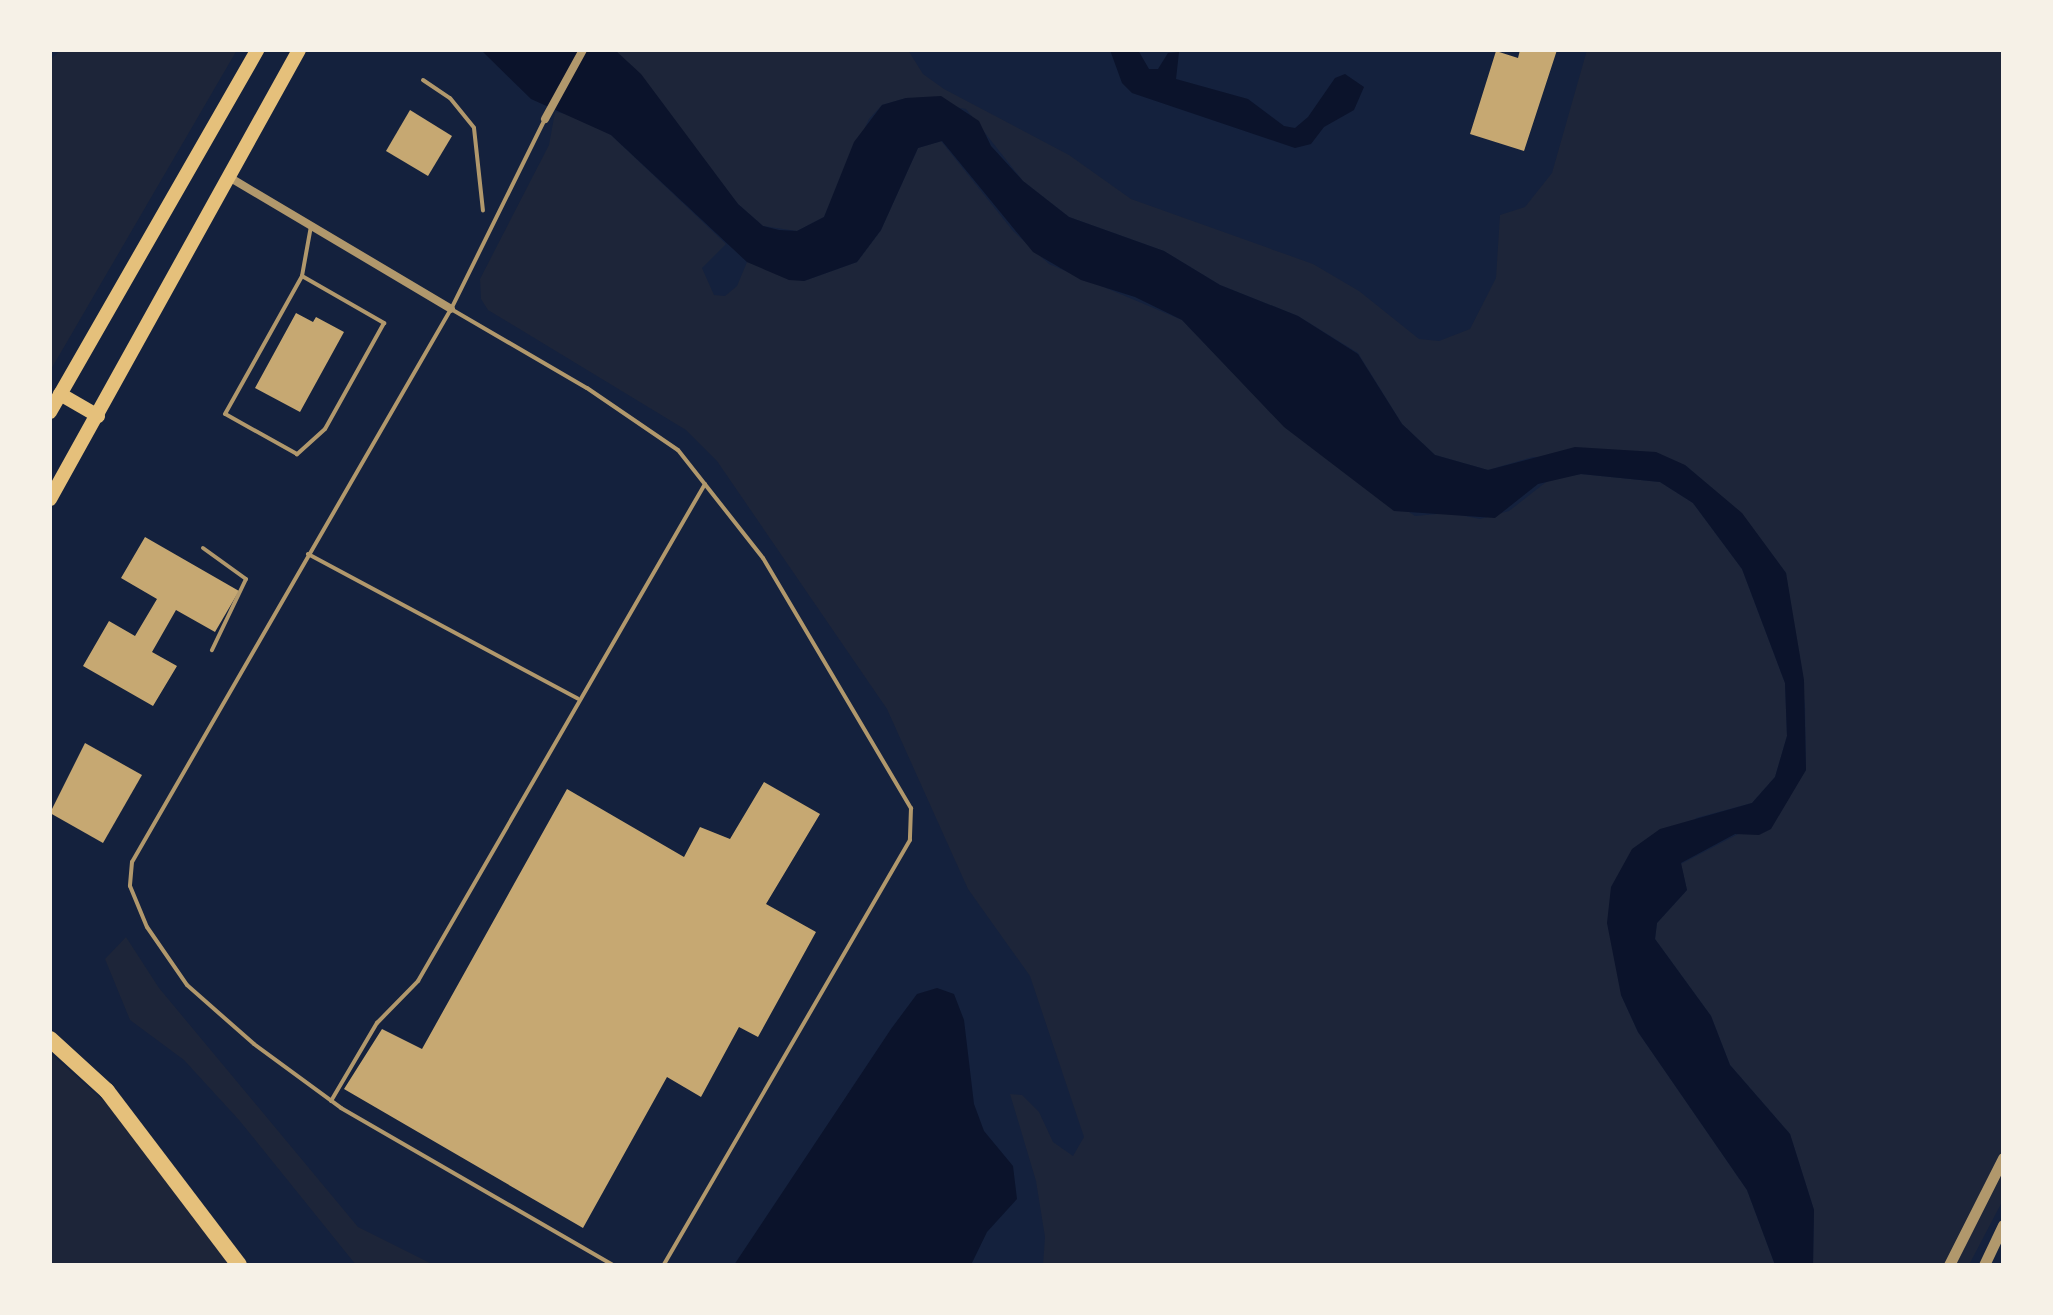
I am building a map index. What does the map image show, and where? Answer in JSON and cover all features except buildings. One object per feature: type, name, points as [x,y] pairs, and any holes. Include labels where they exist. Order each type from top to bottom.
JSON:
[{"type":"highway","points":[[50,412],[257,50]]},
{"type":"highway","points":[[50,499],[299,50]]},
{"type":"highway","points":[[60,394],[98,416]]},
{"type":"highway","points":[[50,1039],[107,1091],[239,1265]]},
{"type":"street","points":[[545,119],[583,50]]},
{"type":"street","points":[[229,177],[451,309]]},
{"type":"street","points":[[1950,1265],[2003,1158]]},
{"type":"street","points":[[1984,1265],[2003,1225]]},
{"type":"lane","points":[[423,80],[450,98],[474,128],[483,211]]},
{"type":"lane","points":[[545,119],[499,220],[451,309],[132,862],[130,886],[147,927],[187,985],[331,1101],[613,1265]]},
{"type":"lane","points":[[302,276],[384,323],[325,429],[297,454],[225,414],[302,276],[311,226]]},
{"type":"lane","points":[[451,309],[587,388],[678,450],[763,558],[911,808],[910,840],[664,1265]]},
{"type":"lane","points":[[331,1101],[377,1023],[418,981],[578,699],[705,484]]},
{"type":"lane","points":[[203,548],[235,566],[246,579],[212,650]]},
{"type":"lane","points":[[308,554],[578,699]]},
{"type":"shaded area","points":[[61,50],[237,50],[50,371],[50,60]]},
{"type":"shaded area","points":[[481,50],[615,50],[641,74],[738,204],[763,226],[779,230],[797,231],[824,217],[854,142],[882,105],[906,98],[941,96],[979,121],[991,146],[1023,181],[1069,217],[1164,251],[1220,285],[1298,316],[1358,354],[1402,424],[1435,455],[1488,470],[1575,447],[1656,452],[1685,465],[1742,513],[1786,573],[1804,680],[1806,770],[1771,829],[1759,835],[1735,834],[1681,863],[1687,890],[1657,923],[1655,939],[1711,1016],[1730,1065],[1790,1134],[1814,1210],[1813,1265],[1775,1265],[1747,1190],[1638,1032],[1621,995],[1607,923],[1611,887],[1632,849],[1660,829],[1752,803],[1775,777],[1787,736],[1785,683],[1742,569],[1693,503],[1660,482],[1581,474],[1538,484],[1495,518],[1394,511],[1284,427],[1182,320],[1135,297],[1081,280],[1033,252],[942,141],[918,148],[881,230],[857,262],[804,281],[789,280],[747,262],[611,135],[531,99]]},
{"type":"shaded area","points":[[615,50],[908,50],[923,74],[944,89],[1069,155],[1131,199],[1313,264],[1359,291],[1419,339],[1439,341],[1470,329],[1496,278],[1500,215],[1525,207],[1552,173],[1587,50],[2003,50],[2003,1200],[1969,1265],[1813,1265],[1814,1210],[1790,1134],[1730,1065],[1711,1016],[1655,939],[1657,923],[1687,890],[1681,864],[1778,813],[1806,770],[1805,706],[1786,573],[1741,513],[1685,465],[1533,457],[1488,470],[1435,455],[1402,424],[1358,353],[1298,316],[1220,285],[1164,251],[1069,217],[1023,181],[966,109],[906,98],[882,105],[869,119],[824,217],[797,231],[763,226],[738,204]]},
{"type":"shaded area","points":[[1110,50],[1138,50],[1149,69],[1158,69],[1168,53],[1179,52],[1176,79],[1248,99],[1284,126],[1295,128],[1308,117],[1335,78],[1345,74],[1364,87],[1354,110],[1324,127],[1311,144],[1295,148],[1132,93],[1122,83]]},
{"type":"shaded area","points":[[555,112],[578,116],[611,135],[726,244],[702,268],[714,295],[725,296],[737,286],[747,262],[804,281],[857,262],[881,230],[918,148],[941,141],[1013,231],[1049,264],[1182,320],[1284,426],[1415,516],[1450,513],[1480,519],[1509,511],[1550,479],[1581,474],[1660,482],[1693,503],[1742,569],[1785,683],[1787,736],[1775,777],[1752,803],[1696,818],[1621,995],[1638,1032],[1747,1190],[1775,1265],[1043,1265],[1045,1237],[1036,1181],[1010,1094],[1022,1095],[1039,1112],[1053,1142],[1073,1156],[1084,1137],[1030,976],[968,889],[887,709],[717,461],[686,430],[488,310],[481,299],[480,279],[549,145]]},
{"type":"shaded area","points":[[126,937],[159,988],[358,1227],[434,1265],[356,1265],[239,1120],[184,1060],[130,1020],[105,959]]},
{"type":"shaded area","points":[[937,988],[954,994],[964,1020],[974,1104],[984,1131],[1013,1166],[1017,1199],[987,1232],[971,1265],[734,1265],[891,1029],[917,994]]},
{"type":"shaded area","points":[[50,1053],[106,1103],[229,1265],[50,1265]]}]
